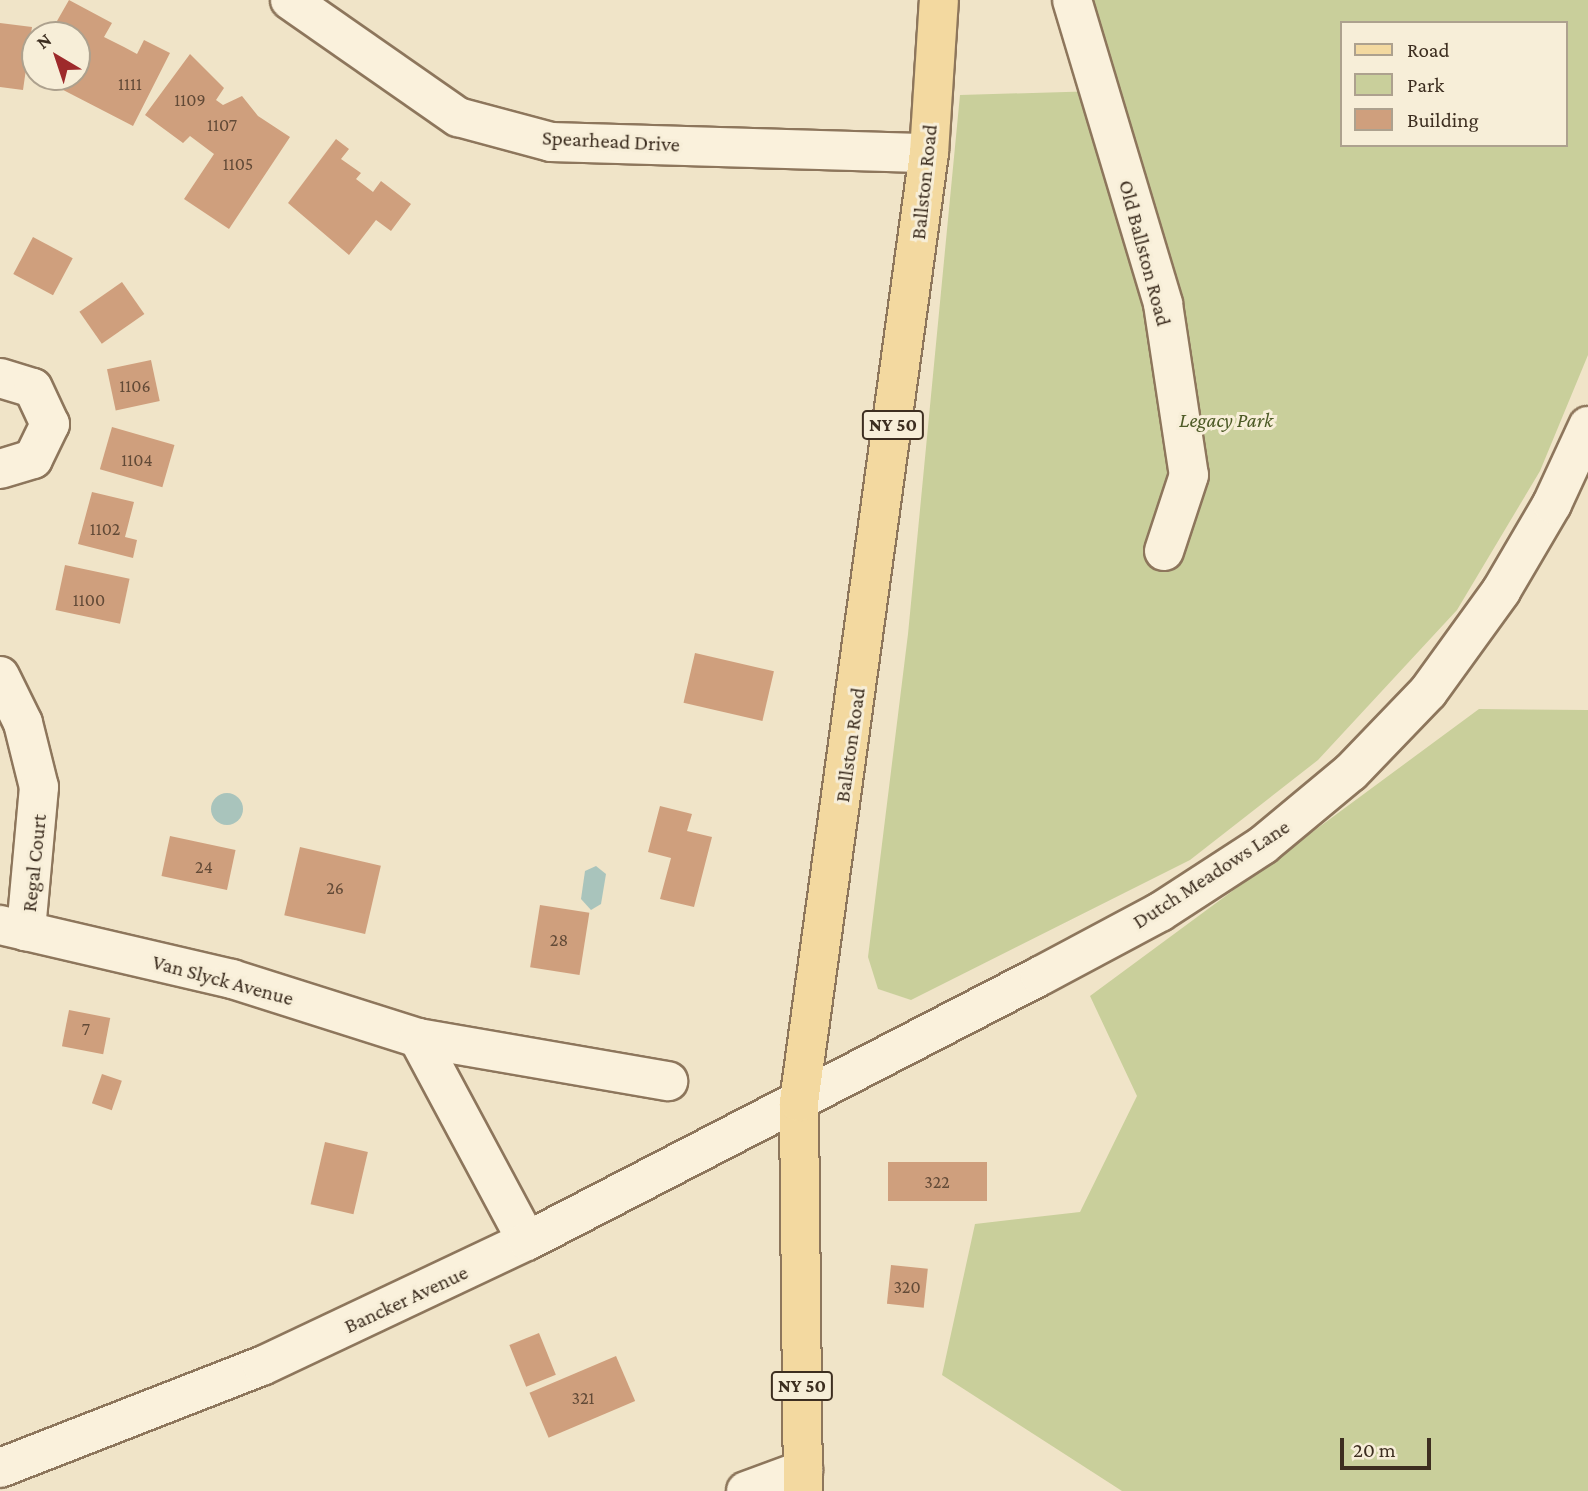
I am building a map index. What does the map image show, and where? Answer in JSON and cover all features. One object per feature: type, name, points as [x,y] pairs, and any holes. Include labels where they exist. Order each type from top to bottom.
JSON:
[{"type":"main road","name":"Ballston Road","points":[[803,1481],[799,1102],[929,153],[939,0]]},
{"type":"street","name":"Spearhead Drive","points":[[290,0],[458,117],[551,142],[929,153]]},
{"type":"street","name":"Old Ballston Road","points":[[1072,0],[1163,304],[1189,475],[1164,551]]},
{"type":"street","points":[[0,378],[33,388],[50,424],[33,459],[0,469]]},
{"type":"street","name":"Dutch Meadows Lane","points":[[799,1102],[1160,912],[1263,845],[1351,772],[1428,692],[1501,591],[1552,504],[1588,426]]},
{"type":"street","name":"Regal Court","points":[[0,676],[23,723],[39,787],[13,928]]},
{"type":"street","name":"Van Slyck Avenue","points":[[13,928],[232,979],[418,1038],[668,1081]]},
{"type":"street","points":[[418,1038],[527,1241]]},
{"type":"street","name":"Bancker Avenue","points":[[0,1468],[262,1366],[527,1241],[799,1102]]},
{"type":"street","points":[[746,1491],[803,1481]]},
{"type":"green space","name":"Legacy Park","points":[[1082,0],[1588,0],[1588,355],[1540,471],[1457,610],[1318,760],[1190,860],[911,1000],[878,989],[868,957],[908,634],[960,95],[1099,91]]},
{"type":"green space","points":[[1479,709],[1588,710],[1588,1491],[1122,1491],[942,1375],[975,1224],[1080,1212],[1137,1096],[1090,996]]},
{"type":"water","points":[[227,793],[239,797],[243,809],[239,821],[227,825],[215,821],[211,809],[215,797]]},
{"type":"water","points":[[596,866],[606,874],[601,904],[591,910],[581,899],[585,871]]},
{"type":"building","points":[[69,0],[112,23],[104,37],[137,54],[144,40],[170,53],[133,126],[65,91],[91,91],[91,21],[57,21]]},
{"type":"building","points":[[0,23],[21,26],[21,90],[0,87]]},
{"type":"building","points":[[190,54],[224,88],[216,100],[223,105],[242,96],[258,116],[290,137],[229,229],[184,199],[214,154],[190,136],[183,143],[145,115]]},
{"type":"building","points":[[336,139],[349,149],[341,159],[361,173],[356,179],[373,192],[381,181],[411,204],[391,231],[376,220],[349,255],[288,203]]},
{"type":"building","points":[[33,237],[73,258],[53,295],[13,274]]},
{"type":"building","points":[[122,282],[144,314],[102,344],[79,312]]},
{"type":"building","points":[[151,360],[160,401],[116,410],[107,369]]},
{"type":"building","points":[[112,427],[174,445],[162,487],[100,469]]},
{"type":"building","points":[[92,492],[134,502],[125,537],[137,540],[133,558],[78,544]]},
{"type":"building","points":[[65,565],[130,579],[120,624],[55,610]]},
{"type":"building","points":[[695,653],[774,671],[762,721],[684,703]]},
{"type":"building","points":[[660,806],[692,814],[687,831],[712,837],[694,907],[660,899],[671,858],[648,852]]},
{"type":"building","points":[[170,836],[236,850],[227,890],[161,876]]},
{"type":"building","points":[[300,847],[381,866],[365,934],[284,915]]},
{"type":"building","points":[[540,905],[589,913],[580,975],[530,967]]},
{"type":"building","points":[[69,1010],[110,1018],[103,1054],[62,1046]]},
{"type":"building","points":[[102,1074],[122,1081],[112,1110],[92,1103]]},
{"type":"building","points":[[325,1142],[368,1152],[353,1214],[311,1204]]},
{"type":"building","points":[[888,1162],[987,1162],[987,1201],[888,1201]]},
{"type":"building","points":[[891,1265],[928,1269],[924,1308],[887,1304]]},
{"type":"building","points":[[539,1333],[556,1375],[526,1387],[509,1345]]},
{"type":"building","points":[[616,1356],[635,1401],[549,1438],[529,1393]]}]
